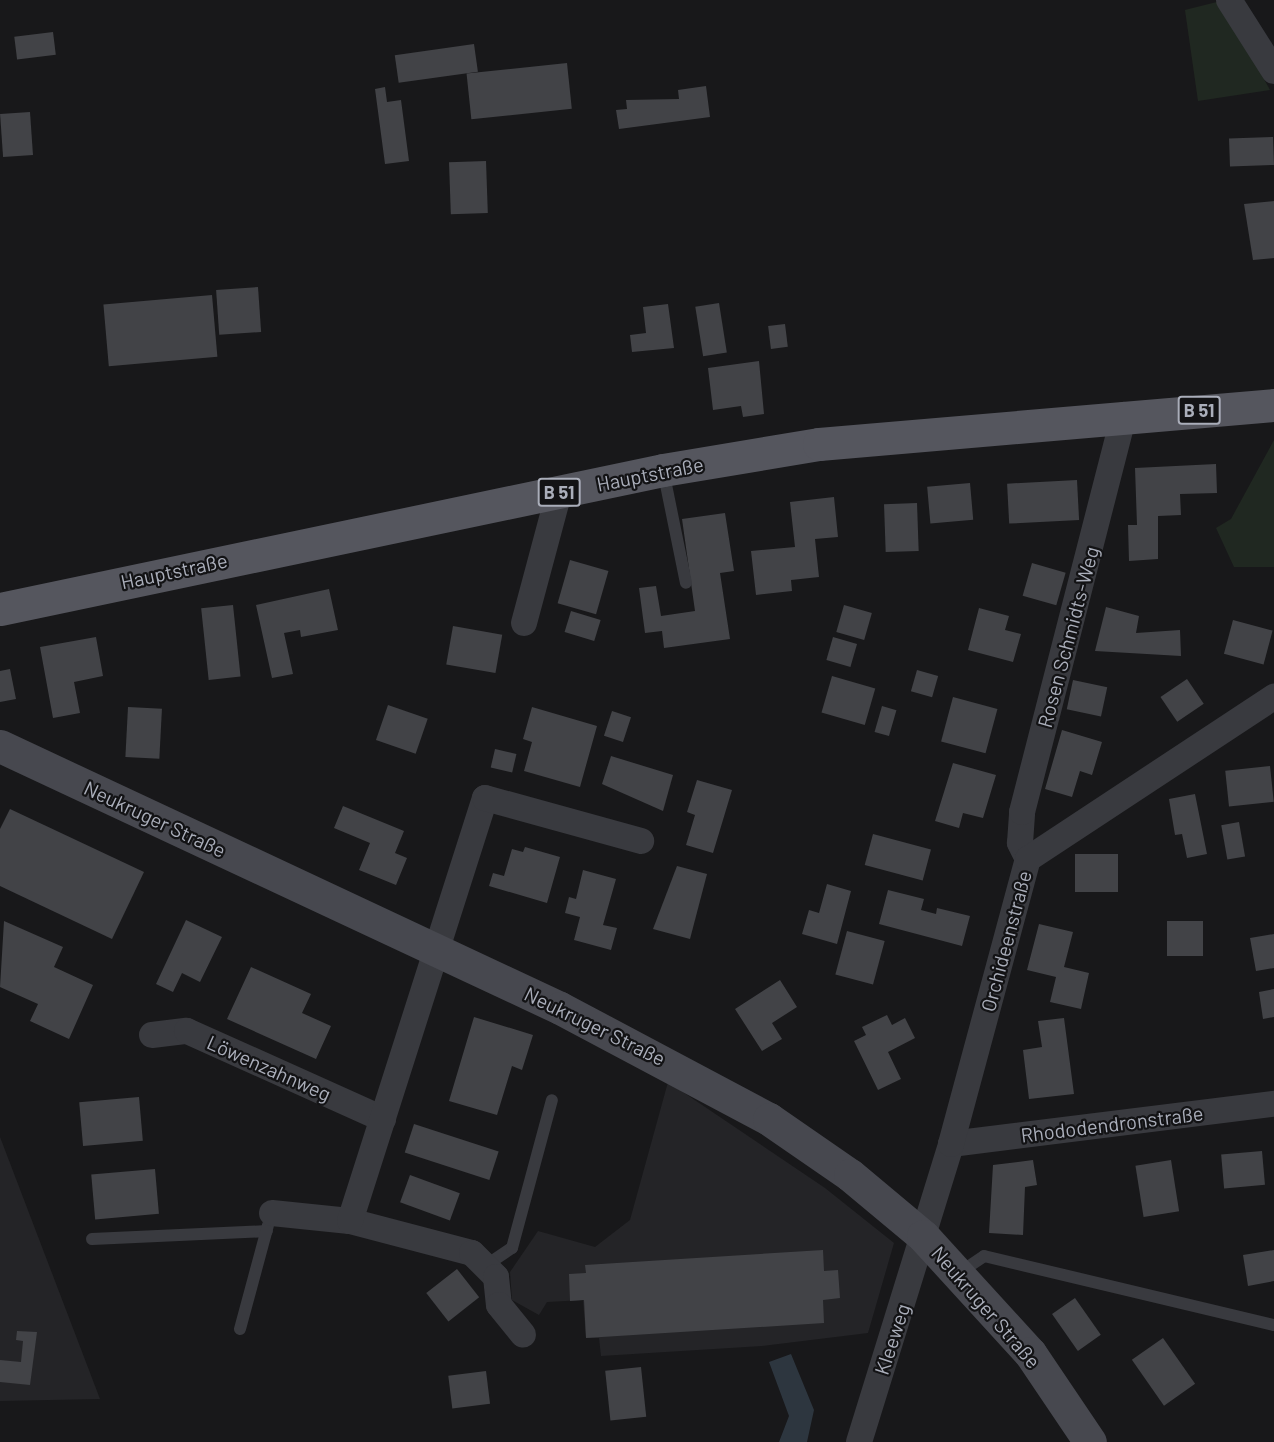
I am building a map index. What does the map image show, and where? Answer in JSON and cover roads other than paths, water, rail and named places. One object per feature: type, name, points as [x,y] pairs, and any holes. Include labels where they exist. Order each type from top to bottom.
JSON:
[{"type":"main road","name":"Hauptstraße","points":[[0,609],[663,471],[819,444],[1124,415],[1274,405]]},
{"type":"street","points":[[1229,0],[1274,71]]},
{"type":"street","name":"Rosen Schmidts-Weg","points":[[1028,859],[1020,843],[1022,812],[1124,415]]},
{"type":"street","points":[[524,623],[559,492]]},
{"type":"street","name":"Orchideenstraße","points":[[923,1236],[951,1144],[1028,859],[1274,697]]},
{"type":"street","name":"Neukruger Straße","points":[[0,746],[440,951],[665,1059],[769,1119],[850,1175],[923,1236],[1030,1353],[1090,1442]]},
{"type":"street","points":[[350,1221],[440,951],[485,798],[641,841]]},
{"type":"street","name":"Löwenzahnweg","points":[[152,1035],[187,1031],[383,1119]]},
{"type":"street","name":"Rhododendronstraße","points":[[951,1144],[1274,1104]]},
{"type":"street","points":[[269,1222],[350,1221],[472,1253],[488,1264],[496,1277],[499,1305],[523,1335]]},
{"type":"street","name":"Kleeweg","points":[[859,1442],[923,1236]]},
{"type":"lane","points":[[663,471],[686,583]]},
{"type":"lane","points":[[488,1264],[512,1248],[552,1100]]},
{"type":"lane","points":[[92,1239],[269,1222],[240,1329]]},
{"type":"lane","points":[[958,1274],[984,1256],[1274,1325]]}]
